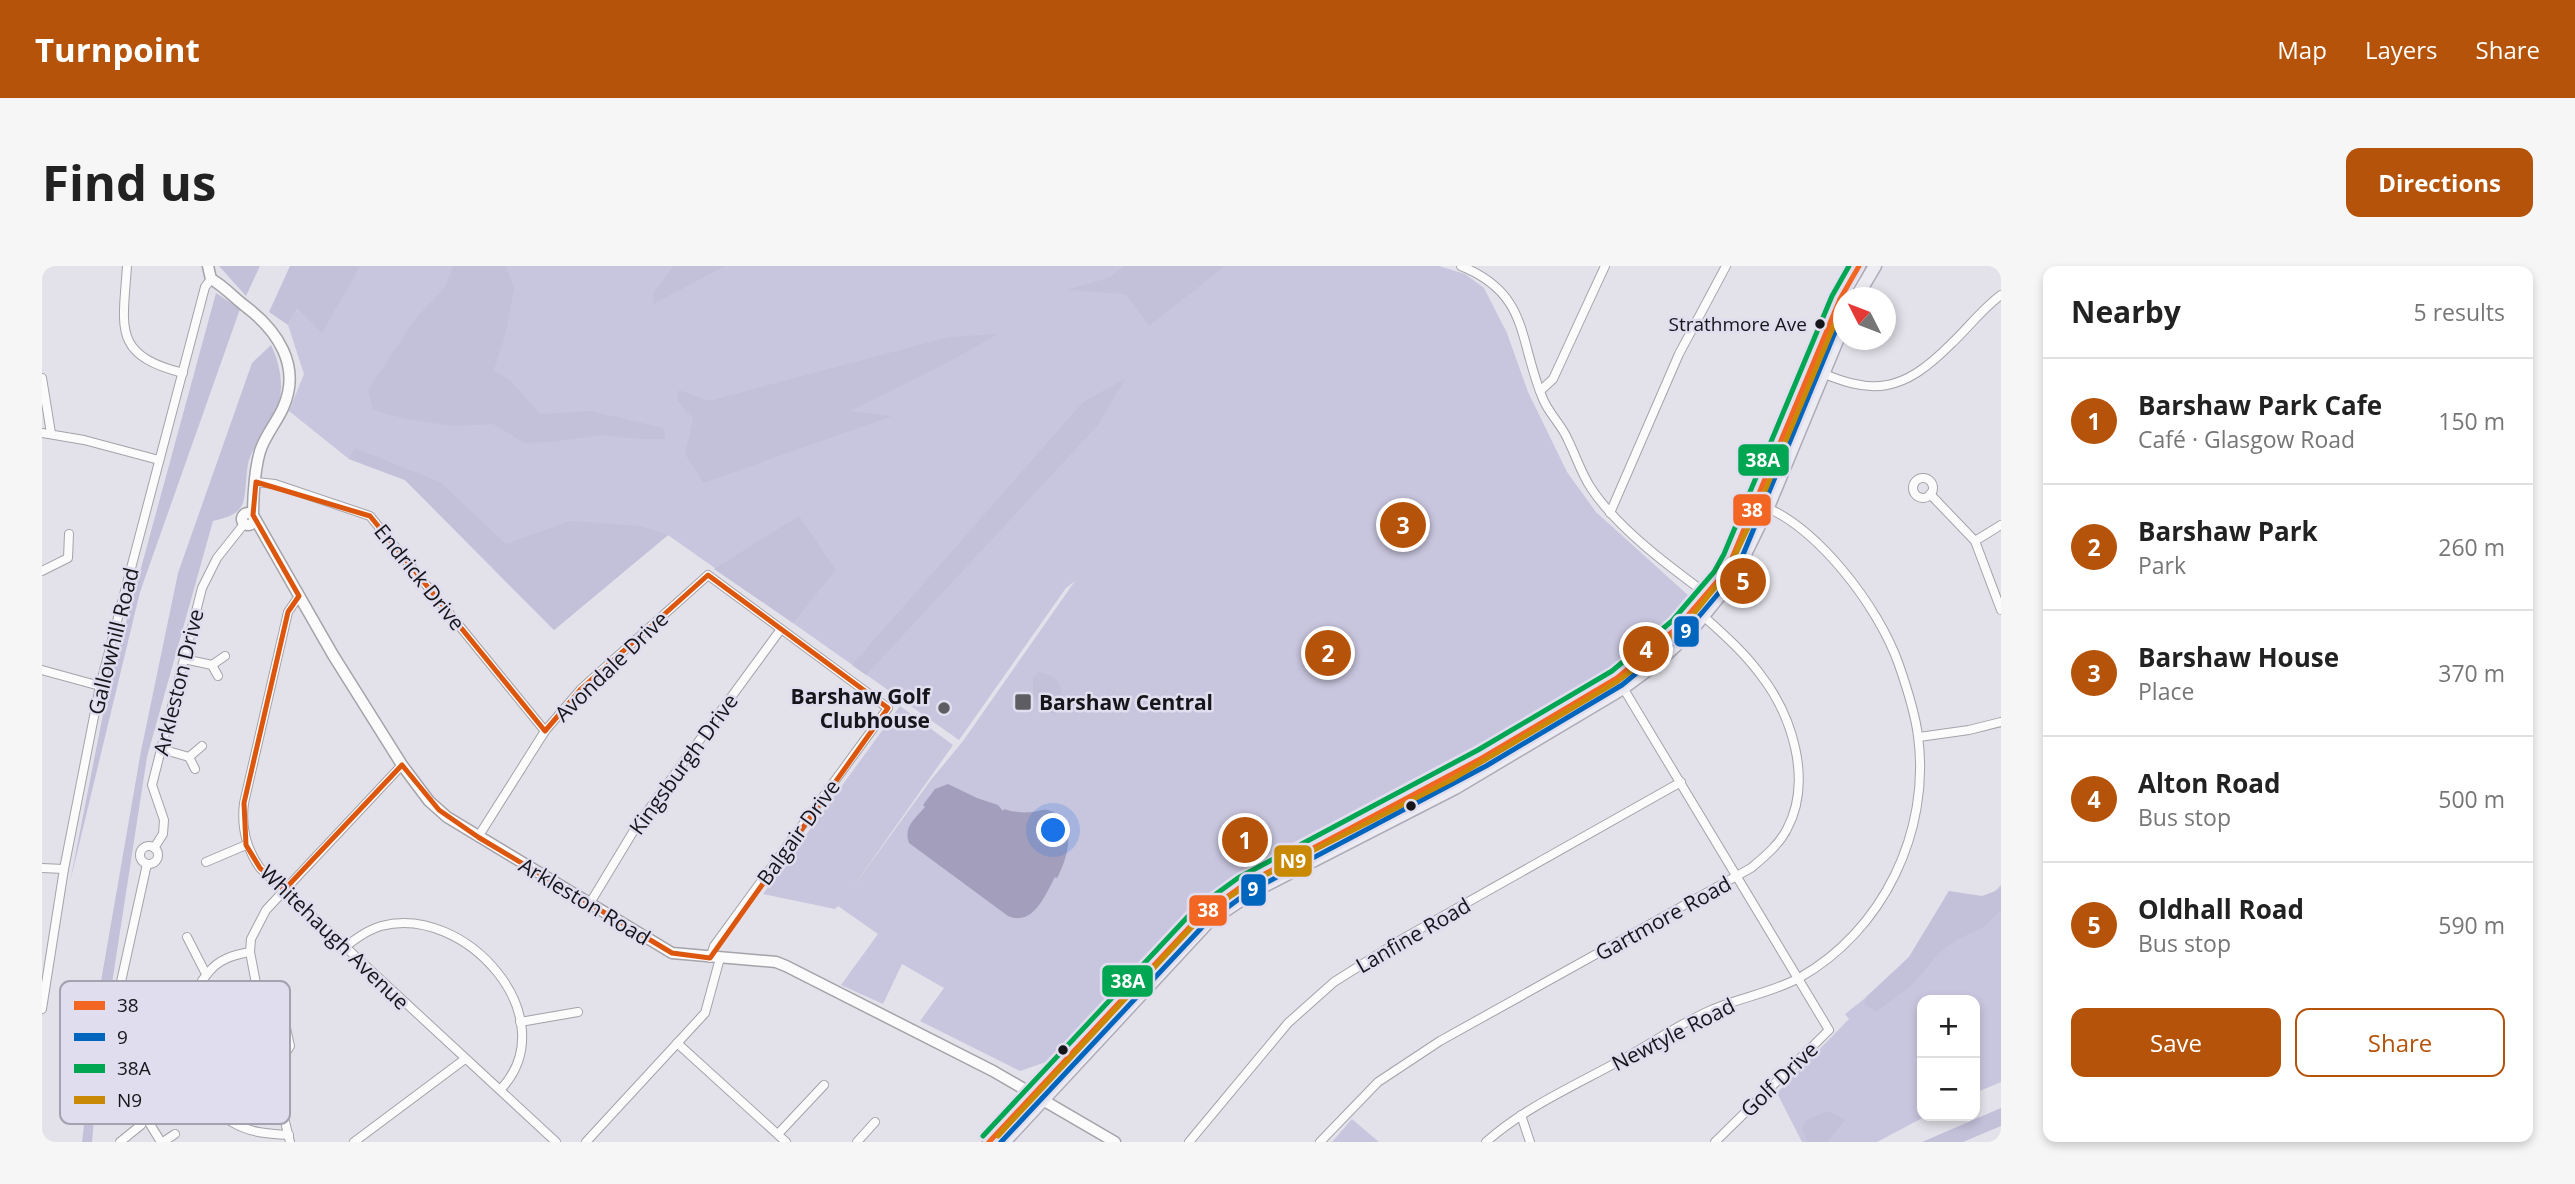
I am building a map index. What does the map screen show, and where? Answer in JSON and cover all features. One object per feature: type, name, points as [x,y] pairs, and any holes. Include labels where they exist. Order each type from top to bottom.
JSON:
[{"type":"main road","points":[[989,1142],[1038,1096],[1199,917],[1276,867],[1620,683],[1646,656],[1700,612],[1762,505],[1816,370],[1840,299],[1859,266]]},
{"type":"main road","points":[[1863,287],[1875,266]]},
{"type":"main road","points":[[1816,370],[1833,342]]},
{"type":"main road","points":[[1004,1142],[1038,1096]]},
{"type":"street","points":[[127,266],[125,332],[132,347],[142,359],[156,366],[183,373]]},
{"type":"street","points":[[208,266],[211,279]]},
{"type":"street","points":[[1461,266],[1477,269],[1502,291],[1513,308],[1544,402],[1569,440],[1574,457],[1590,487],[1610,513],[1711,597]]},
{"type":"street","points":[[1540,391],[1553,379],[1605,266]]},
{"type":"street","points":[[1610,513],[1679,354],[1726,266]]},
{"type":"street","name":"Gallowhill Road","points":[[42,1009],[46,959],[100,686],[205,287],[211,279]]},
{"type":"street","name":"Arkleston Road","points":[[211,279],[223,285],[273,331],[287,360],[290,385],[284,407],[262,446],[249,519],[266,539],[402,765],[439,810],[478,837],[672,953],[776,962],[796,970],[1038,1096],[1115,1142]]},
{"type":"street","points":[[1816,370],[1873,387],[1882,387],[1910,378],[1952,344],[1974,318],[2001,295]]},
{"type":"street","points":[[42,378],[46,433],[159,460]]},
{"type":"street","name":"Endrick Drive","points":[[256,482],[275,484],[370,516],[545,731]]},
{"type":"street","points":[[1930,495],[1975,541],[2001,610]]},
{"type":"street","name":"Newtyle Road","points":[[1486,1142],[1521,1115],[1709,1011],[1798,978],[1837,950],[1865,921],[1886,892],[1904,858],[1920,793],[1919,737],[1908,690],[1893,648],[1864,599],[1838,567],[1804,531],[1762,505]]},
{"type":"street","name":"Arkleston Drive","points":[[154,848],[163,834],[164,820],[152,785],[202,588],[217,558],[249,519]]},
{"type":"street","points":[[1975,541],[2001,525]]},
{"type":"street","points":[[42,571],[68,558],[69,534]]},
{"type":"street","name":"Avondale Drive","points":[[478,837],[545,731],[581,689],[708,575],[781,629]]},
{"type":"street","name":"Whitehaugh Avenue","points":[[299,596],[288,612],[244,803],[242,818],[246,845],[260,868],[556,1142]]},
{"type":"street","name":"Gartmore Road","points":[[1320,1142],[1378,1082],[1440,1041],[1738,876],[1764,858],[1787,831],[1798,797],[1799,771],[1788,726],[1771,691],[1747,659],[1700,612]]},
{"type":"street","name":"Balgair Drive","points":[[586,1142],[705,1013],[715,958],[714,946],[888,708],[781,629]]},
{"type":"street","name":"Kingsburgh Drive","points":[[590,902],[636,827],[781,629]]},
{"type":"street","points":[[184,659],[212,665],[225,656]]},
{"type":"street","points":[[212,665],[218,676]]},
{"type":"street","points":[[42,670],[100,686]]},
{"type":"street","points":[[1620,683],[1798,978]]},
{"type":"street","points":[[1919,737],[1969,730],[2001,722]]},
{"type":"street","points":[[188,757],[202,746]]},
{"type":"street","points":[[161,749],[188,757],[195,769]]},
{"type":"street","points":[[255,981],[250,952],[251,939],[257,924],[284,890],[402,765]]},
{"type":"street","name":"Lanfine Road","points":[[1189,1142],[1288,1023],[1334,982],[1404,939],[1681,782]]},
{"type":"street","points":[[205,862],[246,845]]},
{"type":"street","points":[[148,846],[158,853],[157,859],[147,864],[140,859],[141,850],[148,846]]},
{"type":"street","points":[[121,981],[147,864]]},
{"type":"street","points":[[42,868],[64,869]]},
{"type":"street","points":[[344,948],[360,935],[380,926],[409,922],[456,936],[491,963],[508,987],[520,1022],[519,1056],[511,1077],[501,1089]]},
{"type":"street","points":[[187,937],[206,974]]},
{"type":"street","points":[[202,981],[206,974],[229,956],[250,952]]},
{"type":"street","name":"Golf Drive","points":[[1715,1142],[1829,1030],[1798,978]]},
{"type":"street","points":[[520,1022],[578,1012]]},
{"type":"street","points":[[677,1043],[786,1142]]},
{"type":"street","points":[[355,1142],[465,1059]]},
{"type":"street","points":[[778,1134],[824,1085]]},
{"type":"street","points":[[1521,1115],[1530,1142]]},
{"type":"street","points":[[857,1142],[875,1122]]},
{"type":"street","points":[[120,1142],[143,1124]]},
{"type":"street","points":[[145,1124],[162,1142],[175,1134]]},
{"type":"street","points":[[237,1124],[248,1130],[290,1139]]},
{"type":"highlighted area","points":[[256,482],[370,516],[545,731],[581,689],[708,575],[888,708],[710,958],[672,953],[478,837],[439,810],[402,765],[284,890],[260,868],[246,845],[244,803],[288,612],[299,596],[253,515]]},
{"type":"shaded area","points":[[219,266],[260,266],[246,296]]},
{"type":"shaded area","points":[[290,266],[360,266],[322,333],[297,309],[288,325],[269,312]]},
{"type":"shaded area","points":[[348,266],[1439,266],[1465,274],[1484,288],[1507,333],[1528,392],[1567,472],[1596,512],[1690,597],[1656,634],[1607,672],[1507,729],[1276,852],[1226,884],[1191,910],[1046,1062],[1020,1071],[920,1021],[944,988],[902,964],[883,1004],[841,985],[878,934],[838,906],[835,909],[763,894],[900,706],[953,745],[853,887],[930,781],[963,741],[1075,581],[1066,588],[959,740],[668,535],[554,630],[405,480],[349,459],[289,411],[304,374],[288,325],[297,309],[315,326]]},
{"type":"shaded area","points":[[453,266],[506,266],[514,289],[505,336],[494,370],[510,380],[540,414],[590,411],[663,428],[666,439],[601,435],[525,443],[493,424],[453,426],[406,419],[373,410],[368,390],[416,318],[445,287]]},
{"type":"shaded area","points":[[674,266],[725,266],[653,304],[654,292]]},
{"type":"shaded area","points":[[1124,266],[1225,266],[1149,326],[1126,294],[1067,290],[1111,277]]},
{"type":"shaded area","points":[[216,293],[240,309],[140,592],[70,882],[108,689]]},
{"type":"shaded area","points":[[998,334],[943,365],[850,411],[892,416],[703,483],[685,454],[693,419],[677,400],[679,390],[709,401],[949,337]]},
{"type":"shaded area","points":[[271,345],[280,373],[279,402],[249,460],[241,507],[232,515],[213,521],[147,757],[112,981],[101,981],[141,751],[178,573],[252,363]]},
{"type":"shaded area","points":[[1125,379],[1098,425],[866,675],[852,665],[1083,402]]},
{"type":"shaded area","points":[[355,448],[440,482],[506,544],[570,521],[640,526],[668,535],[554,630],[405,480],[349,459]]},
{"type":"shaded area","points":[[799,516],[836,570],[793,623],[714,569]]},
{"type":"shaded area","points":[[1038,672],[1052,676],[1059,684],[1062,709],[1056,715],[1037,705],[1033,695],[1033,677]]},
{"type":"shaded area","points":[[948,784],[998,805],[1003,811],[1048,810],[1064,822],[1068,840],[1065,860],[1057,878],[1055,877],[1032,913],[1017,918],[1008,916],[909,843],[909,827],[925,807],[923,805],[935,789]]},
{"type":"shaded area","points":[[2001,885],[2001,1082],[1980,1091],[1980,995],[1917,995],[1917,1121],[1877,1142],[1802,1142],[1777,1093],[1849,1019],[1845,1014],[1878,988],[1909,957],[1949,891],[1981,905]]},
{"type":"shaded area","points":[[2001,889],[2001,910],[1982,928],[1958,939],[1940,952],[1912,985],[1876,1012],[1865,1004],[1866,997],[1909,957],[1949,891],[1982,896]]},
{"type":"shaded area","points":[[2001,1108],[2001,1126],[1963,1142],[1922,1142],[1971,1121],[1980,1121],[1980,1117]]},
{"type":"shaded area","points":[[1828,1111],[1845,1120],[1827,1142],[1807,1142],[1802,1130],[1806,1120]]},
{"type":"shaded area","points":[[1352,1119],[1379,1142],[1332,1142]]},
{"type":"shaded area","points":[[84,1124],[94,1124],[92,1142],[82,1142]]},
{"type":"transit line","name":"38A","points":[[983,1136],[1194,910],[1238,878],[1478,750],[1612,671],[1672,621],[1714,572],[1724,554],[1832,296],[1849,266]]},
{"type":"transit line","name":"38","points":[[989,1142],[1199,917],[1242,886],[1482,758],[1617,678],[1678,627],[1721,577],[1732,558],[1840,299],[1859,266]]},
{"type":"transit line","name":"N9","points":[[998,1136],[1204,914],[1252,882],[1451,780],[1618,681],[1684,626],[1726,574],[1760,503],[1833,328]]},
{"type":"transit line","name":"9","points":[[1001,1142],[1205,924],[1247,893],[1486,766],[1622,685],[1685,633],[1728,582],[1740,562],[1833,337]]},
{"type":"place","name":"Strathmore Ave","points":[[1820,324]]},
{"type":"place","name":"Barshaw House","points":[[1403,525]]},
{"type":"place","name":"Oldhall Road","points":[[1743,581]]},
{"type":"place","name":"Alton Road","points":[[1646,649]]},
{"type":"place","name":"Barshaw Park","points":[[1328,653]]},
{"type":"place","name":"Barshaw Central","points":[[1023,702]]},
{"type":"place","name":"Barshaw Golf Clubhouse","points":[[944,708]]},
{"type":"place","name":"Barshaw Park Cafe","points":[[1245,840]]}]
